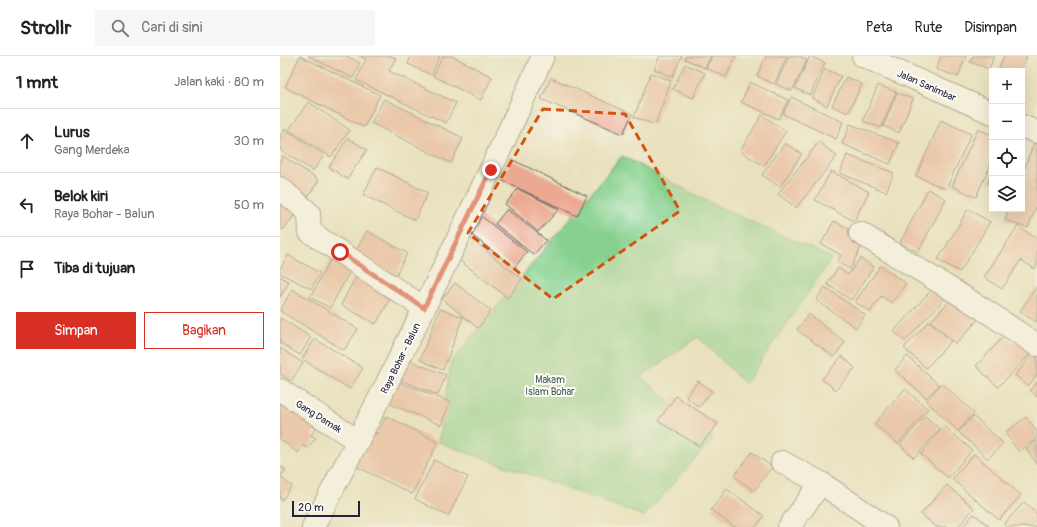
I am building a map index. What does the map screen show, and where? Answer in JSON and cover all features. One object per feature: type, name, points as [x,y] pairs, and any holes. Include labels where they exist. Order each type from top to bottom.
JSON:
[{"type":"street","name":"Raya Bohar - Balun","points":[[313,527],[358,441],[424,308],[491,170],[543,56]]},
{"type":"street","name":"Jalan Sanimbar","points":[[862,56],[989,112]]},
{"type":"street","points":[[1025,127],[1037,132]]},
{"type":"street","points":[[280,188],[310,213],[310,232],[424,308]]},
{"type":"street","points":[[860,233],[983,309],[1037,345]]},
{"type":"street","name":"Gang Damak","points":[[280,390],[294,401],[358,441]]},
{"type":"street","points":[[782,462],[821,482],[886,527]]},
{"type":"street","points":[[789,527],[821,482]]},
{"type":"highlighted area","points":[[543,109],[625,114],[680,211],[553,299],[468,233]]},
{"type":"green space","name":"Makam Islam Bohar","points":[[622,156],[713,204],[832,258],[745,384],[698,337],[641,377],[713,439],[644,516],[438,442],[451,362]]},
{"type":"building","points":[[300,56],[380,95],[364,127],[285,87]]},
{"type":"building","points":[[308,56],[347,56],[360,63],[353,78]]},
{"type":"building","points":[[359,56],[391,56],[396,58],[389,71],[456,103],[446,123],[356,80],[366,59]]},
{"type":"building","points":[[411,56],[440,56],[431,75],[408,64]]},
{"type":"building","points":[[443,56],[452,56],[492,77],[481,100],[433,76]]},
{"type":"building","points":[[660,56],[682,56],[672,77],[654,69]]},
{"type":"building","points":[[686,56],[711,56],[705,68],[685,59]]},
{"type":"building","points":[[712,56],[736,56],[726,77],[706,68]]},
{"type":"building","points":[[766,56],[787,56],[774,84],[757,76]]},
{"type":"building","points":[[789,56],[799,56],[807,60],[792,91],[776,84]]},
{"type":"building","points":[[810,56],[825,63],[810,95],[795,88]]},
{"type":"building","points":[[941,56],[966,56],[958,77],[936,69]]},
{"type":"building","points":[[973,56],[994,56],[989,69],[970,62]]},
{"type":"building","points":[[1004,56],[1027,56],[1022,68],[999,68]]},
{"type":"building","points":[[685,64],[705,73],[693,98],[673,89]]},
{"type":"building","points":[[825,69],[841,76],[827,106],[812,98]]},
{"type":"building","points":[[651,73],[671,81],[655,125],[634,117]]},
{"type":"building","points":[[846,77],[862,84],[848,113],[832,106]]},
{"type":"building","points":[[551,78],[632,114],[623,134],[541,99]]},
{"type":"building","points":[[750,82],[788,100],[779,119],[741,102]]},
{"type":"building","points":[[878,85],[896,92],[881,128],[863,121]]},
{"type":"building","points":[[897,93],[913,99],[899,133],[883,126]]},
{"type":"building","points":[[791,97],[843,122],[836,139],[783,114]]},
{"type":"building","points":[[384,99],[463,138],[451,163],[371,123]]},
{"type":"building","points":[[308,102],[350,130],[331,157],[289,130]]},
{"type":"building","points":[[762,115],[786,131],[764,166],[740,151]]},
{"type":"building","points":[[941,120],[971,134],[946,189],[916,176]]},
{"type":"building","points":[[850,124],[899,143],[890,164],[842,144]]},
{"type":"building","points":[[285,129],[324,155],[313,171],[280,150],[280,136]]},
{"type":"building","points":[[978,129],[989,134],[989,168],[976,197],[952,186]]},
{"type":"building","points":[[348,138],[367,150],[347,179],[329,167]]},
{"type":"building","points":[[1035,140],[1037,141],[1037,204],[1028,228],[1005,220],[1008,212],[1025,212],[1025,166]]},
{"type":"building","points":[[819,142],[837,156],[796,208],[778,194]]},
{"type":"building","points":[[785,143],[802,154],[780,187],[762,175]]},
{"type":"building","points":[[847,155],[894,173],[886,192],[840,173]]},
{"type":"building","points":[[283,156],[319,180],[307,198],[280,181],[280,161]]},
{"type":"building","points":[[511,159],[587,196],[577,216],[501,180]]},
{"type":"building","points":[[377,167],[428,193],[415,220],[363,195]]},
{"type":"building","points":[[831,171],[869,192],[854,221],[815,200]]},
{"type":"building","points":[[518,189],[559,209],[538,232],[505,204]]},
{"type":"building","points":[[928,189],[946,199],[918,252],[900,243]]},
{"type":"building","points":[[280,193],[300,208],[283,230],[280,228]]},
{"type":"building","points":[[507,209],[546,240],[534,255],[495,224]]},
{"type":"building","points":[[968,209],[990,222],[960,272],[938,260]]},
{"type":"building","points":[[481,216],[527,252],[514,268],[468,232]]},
{"type":"building","points":[[834,221],[866,238],[850,269],[837,262],[841,255],[821,244]]},
{"type":"building","points":[[1018,226],[1037,239],[1037,266],[1035,269],[1021,260],[1002,289],[984,277]]},
{"type":"building","points":[[367,231],[407,253],[396,275],[355,252]]},
{"type":"building","points":[[469,237],[522,279],[508,298],[454,256]]},
{"type":"building","points":[[288,255],[320,273],[311,289],[280,273],[280,269]]},
{"type":"building","points":[[333,255],[353,266],[330,308],[310,297]]},
{"type":"building","points":[[860,258],[874,267],[851,300],[827,284],[838,268],[848,275]]},
{"type":"building","points":[[880,266],[906,283],[892,303],[881,296],[870,312],[855,302]]},
{"type":"building","points":[[357,274],[393,294],[376,324],[341,305]]},
{"type":"building","points":[[280,276],[289,282],[280,297]]},
{"type":"building","points":[[455,283],[491,311],[478,328],[442,299]]},
{"type":"building","points":[[938,283],[949,294],[905,341],[894,331]]},
{"type":"building","points":[[1037,286],[1037,321],[1036,322],[1020,311]]},
{"type":"building","points":[[825,287],[865,315],[856,328],[816,300]]},
{"type":"building","points":[[292,289],[358,329],[344,350],[280,311]]},
{"type":"building","points":[[954,296],[982,315],[956,344],[931,321]]},
{"type":"building","points":[[440,309],[463,317],[443,370],[420,360]]},
{"type":"building","points":[[809,314],[845,342],[834,357],[797,330]]},
{"type":"building","points":[[280,318],[311,337],[300,355],[280,343]]},
{"type":"building","points":[[929,321],[951,341],[926,368],[904,348]]},
{"type":"building","points":[[1005,335],[1015,344],[1019,339],[1032,352],[998,387],[976,366]]},
{"type":"building","points":[[315,339],[363,368],[350,389],[302,359]]},
{"type":"building","points":[[280,348],[303,363],[291,381],[280,374]]},
{"type":"building","points":[[1037,349],[1037,375],[1028,386],[1015,375]]},
{"type":"building","points":[[842,356],[855,368],[836,390],[822,379]]},
{"type":"building","points":[[907,356],[939,385],[926,398],[895,370]]},
{"type":"building","points":[[408,360],[446,375],[438,395],[400,380]]},
{"type":"building","points":[[394,380],[450,402],[441,425],[385,402]]},
{"type":"building","points":[[698,381],[712,391],[699,407],[686,397]]},
{"type":"building","points":[[1037,382],[1037,397],[1030,390]]},
{"type":"building","points":[[942,383],[974,413],[958,431],[926,401]]},
{"type":"building","points":[[905,389],[928,409],[898,444],[874,424]]},
{"type":"building","points":[[676,396],[718,424],[699,446],[658,421]]},
{"type":"building","points":[[280,402],[291,410],[295,405],[315,418],[310,424],[316,428],[311,435],[316,438],[307,448],[303,445],[298,453],[280,439]]},
{"type":"building","points":[[386,416],[438,442],[412,494],[354,465],[371,431],[377,434]]},
{"type":"building","points":[[925,416],[940,429],[914,458],[900,445]]},
{"type":"building","points":[[973,416],[1003,443],[988,459],[959,432]]},
{"type":"building","points":[[1026,417],[1037,431],[1037,438],[1019,452],[1005,433]]},
{"type":"building","points":[[944,426],[972,450],[948,478],[921,454]]},
{"type":"building","points":[[1037,440],[1037,464],[1026,449]]},
{"type":"building","points":[[752,452],[772,467],[754,491],[734,476]]},
{"type":"building","points":[[974,454],[1021,495],[999,520],[952,479]]},
{"type":"building","points":[[434,460],[468,477],[448,516],[415,499]]},
{"type":"building","points":[[280,466],[286,470],[280,477]]},
{"type":"building","points":[[280,477],[292,486],[282,500],[280,499]]},
{"type":"building","points":[[947,485],[974,508],[958,527],[936,527],[921,514]]},
{"type":"building","points":[[727,489],[764,516],[756,527],[734,527],[711,510]]},
{"type":"building","points":[[1024,502],[1037,514],[1037,527],[1007,527],[1004,524]]},
{"type":"building","points":[[974,514],[990,527],[962,527]]},
{"type":"route","points":[[340,252],[394,290],[424,308],[491,170]]}]
